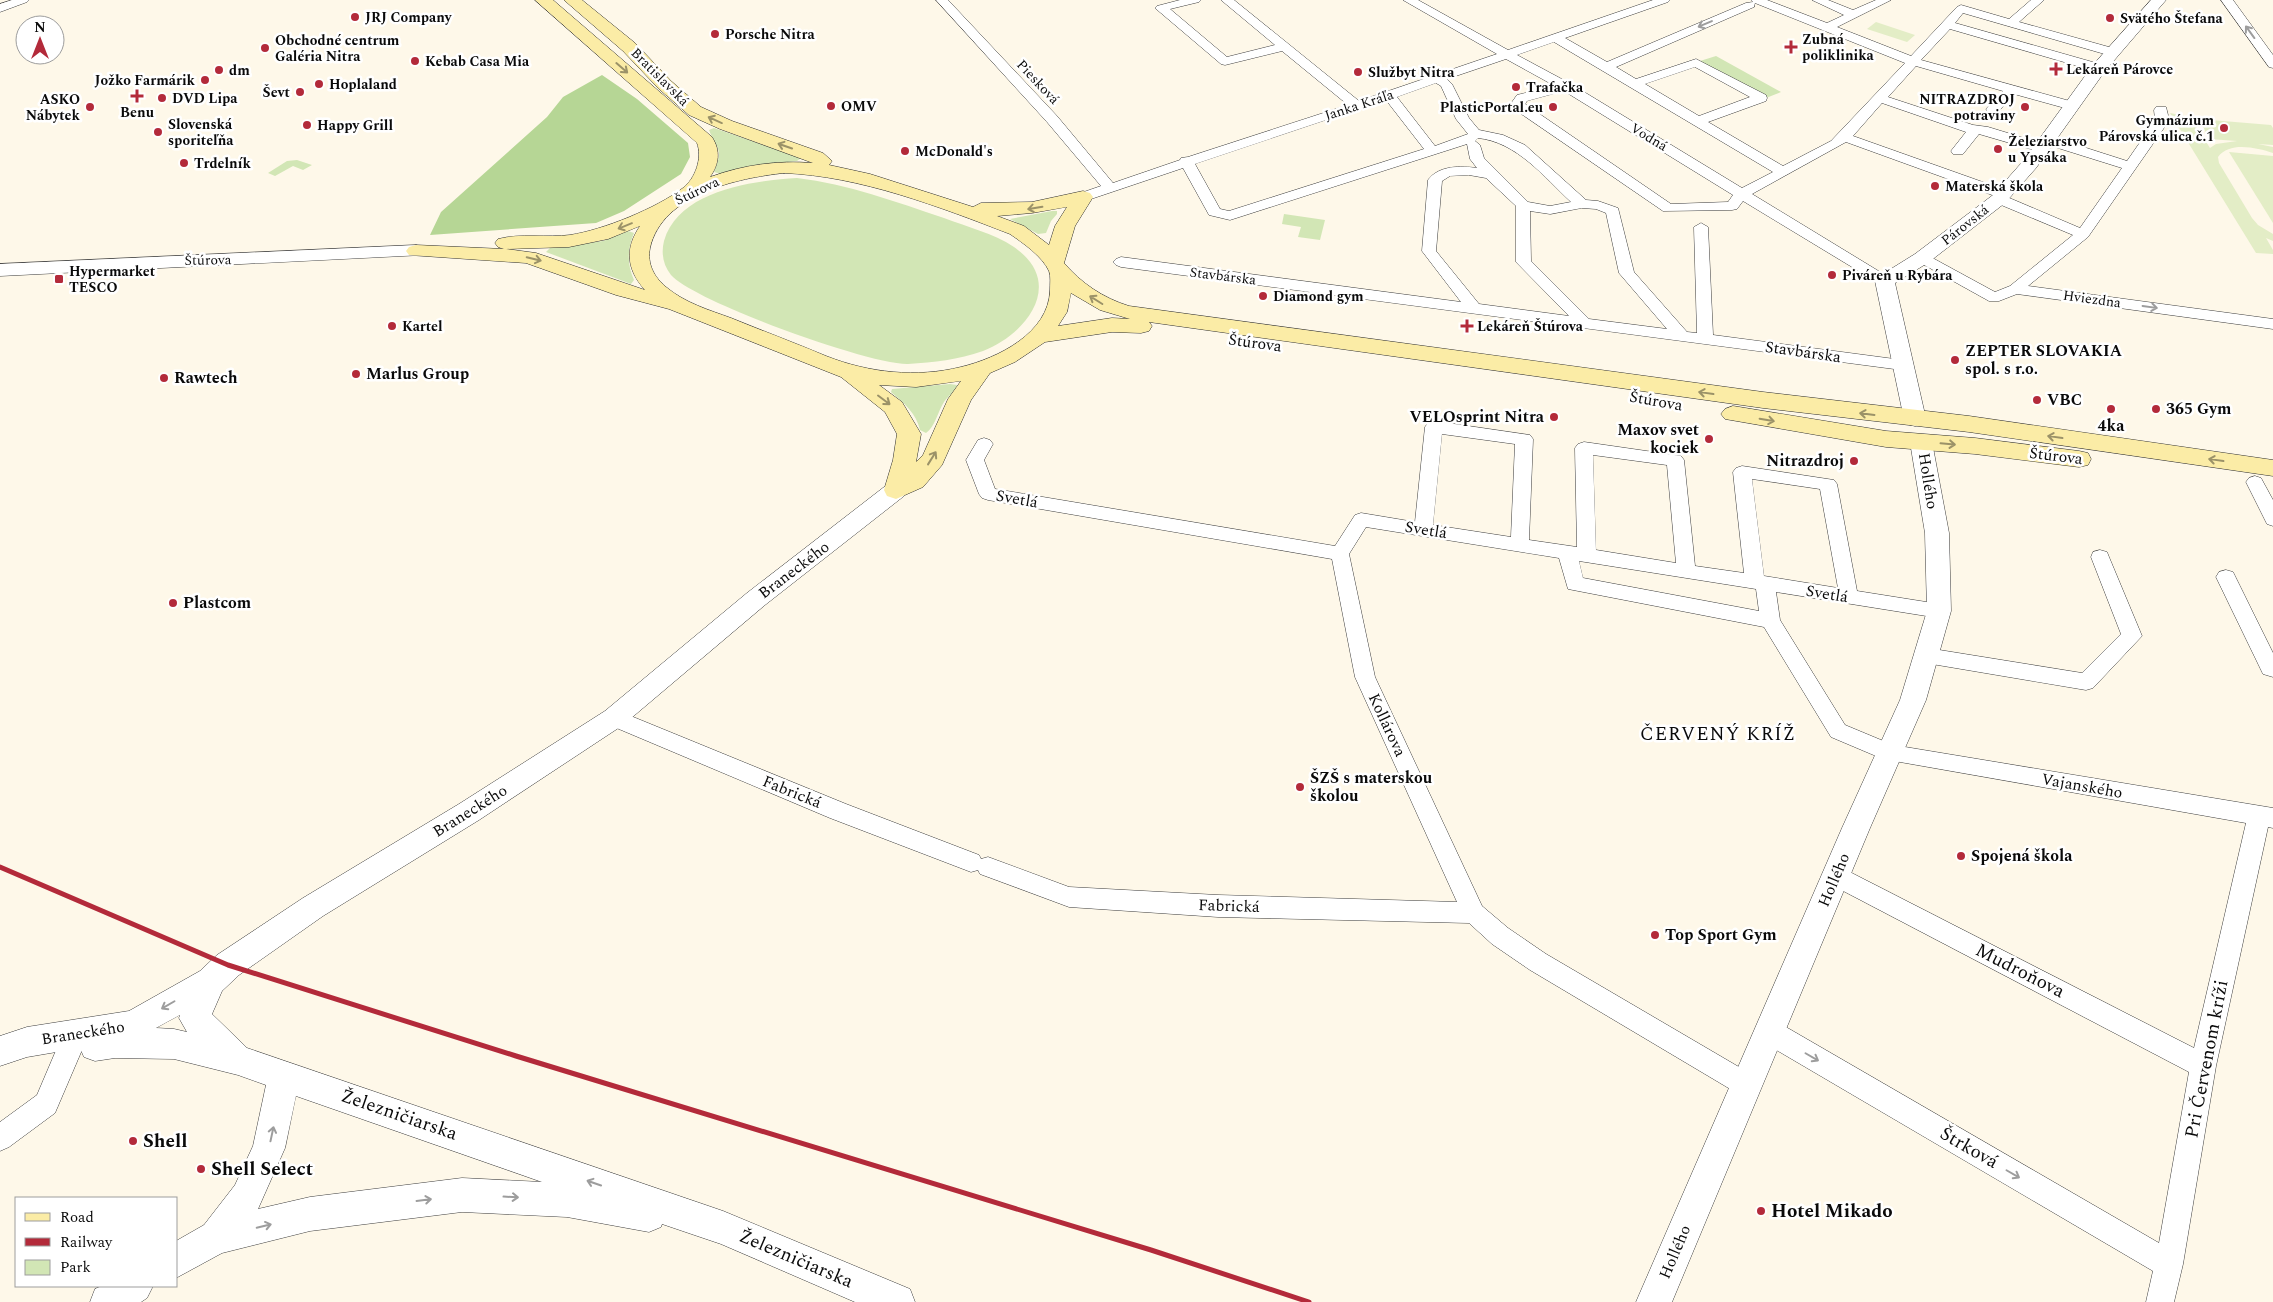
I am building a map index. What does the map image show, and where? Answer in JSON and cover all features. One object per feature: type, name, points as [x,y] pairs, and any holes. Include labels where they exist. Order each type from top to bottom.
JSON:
[{"type":"main road","name":"Bratislavská","points":[[543,0],[705,141],[710,159],[707,168],[690,191]]},
{"type":"main road","points":[[561,0],[591,23],[602,24]]},
{"type":"main road","name":"Bratislavská","points":[[572,0],[629,47],[681,101],[695,111],[726,125],[816,157],[840,171]]},
{"type":"main road","name":"Štúrova","points":[[1056,266],[1061,298],[1051,323],[1038,336],[1018,351],[982,368],[946,377],[912,380],[880,378],[845,371],[675,304],[651,288],[642,272],[639,261],[644,235],[653,222],[669,205],[690,191],[730,176],[764,169],[793,167],[840,171],[951,206],[1017,230],[1040,245],[1056,266],[1098,302],[1127,312],[1613,380],[1915,419],[1969,424],[2267,478]]},
{"type":"main road","points":[[951,206],[1011,211],[1036,208],[1083,197]]},
{"type":"main road","points":[[1056,266],[1065,226],[1083,197]]},
{"type":"main road","points":[[416,251],[464,244],[569,241],[601,235],[669,205]]},
{"type":"main road","points":[[416,251],[478,253],[529,258],[622,291],[675,304]]},
{"type":"main road","name":"Štúrova","points":[[1038,336],[1112,325],[1136,326],[1565,386],[1810,428],[1922,442],[2267,478]]},
{"type":"main road","points":[[960,399],[980,390],[1034,355],[1090,328]]},
{"type":"main road","points":[[896,490],[914,481],[933,459],[960,399],[982,368]]},
{"type":"main road","points":[[845,371],[894,407],[910,434],[896,490]]},
{"type":"main road","points":[[1915,419],[1922,442]]},
{"type":"street","points":[[0,8],[23,0]]},
{"type":"street","name":"Piesková","points":[[942,0],[1052,119],[1109,187]]},
{"type":"street","points":[[1195,0],[1161,8],[1225,61],[1284,47]]},
{"type":"street","points":[[1227,0],[1357,106]]},
{"type":"street","name":"Vodná","points":[[1409,0],[1566,87],[1885,281]]},
{"type":"street","name":"Janka Kráľa","points":[[1083,197],[1556,38],[1607,19],[1628,0]]},
{"type":"street","points":[[1607,19],[1664,0]]},
{"type":"street","points":[[1818,0],[1854,15]]},
{"type":"street","points":[[1828,27],[1885,0]]},
{"type":"street","points":[[2011,23],[2038,0]]},
{"type":"street","name":"Párovská","points":[[1885,281],[1922,258],[2001,197],[2045,144],[2099,68],[2159,0]]},
{"type":"street","points":[[2227,0],[2273,64]]},
{"type":"street","points":[[1606,67],[1750,2],[1828,27],[1915,62],[2072,106]]},
{"type":"street","points":[[1566,87],[1522,98],[1518,102],[1518,106],[1668,208],[1732,206],[1741,194],[1836,144],[1915,62],[1962,9],[2112,52]]},
{"type":"street","points":[[1947,24],[2099,68]]},
{"type":"street","points":[[1556,38],[1783,172]]},
{"type":"street","points":[[1633,84],[1696,64],[1760,98],[1698,121]]},
{"type":"street","points":[[1438,78],[1446,84],[1474,140],[1477,159],[1523,205],[1550,210],[1582,204],[1598,205],[1613,211],[1627,273],[1681,335]]},
{"type":"street","points":[[1993,109],[2010,90]]},
{"type":"street","points":[[1389,95],[1432,151]]},
{"type":"street","points":[[1879,98],[1971,129],[2045,144],[2129,166]]},
{"type":"street","points":[[2015,289],[2083,234],[2159,125],[2162,119],[2161,110]]},
{"type":"street","points":[[1958,151],[1973,133],[1971,129]]},
{"type":"street","points":[[1186,161],[1214,212],[1230,216],[1268,202],[1470,139],[1496,137],[1520,148],[1582,204]]},
{"type":"street","points":[[1844,137],[2001,197],[2083,234]]},
{"type":"street","points":[[1474,308],[1429,251],[1436,180],[1443,174],[1452,172],[1490,174]]},
{"type":"street","points":[[1523,205],[1524,262],[1583,321]]},
{"type":"street","points":[[1701,227],[1705,338]]},
{"type":"street","name":"Štúrova","points":[[0,270],[416,251]]},
{"type":"street","name":"Hviezdna","points":[[1922,258],[1994,298],[2015,289],[2273,324]]},
{"type":"street","name":"Stavbárska","points":[[1121,262],[1583,321],[1902,365]]},
{"type":"street","points":[[1885,281],[1915,419]]},
{"type":"street","points":[[1423,530],[1434,427],[1524,439],[1520,545]]},
{"type":"street","name":"Hollého","points":[[1654,1302],[1856,828],[1914,700],[1939,611],[1937,533],[1922,442]]},
{"type":"street","name":"Svetlá","points":[[984,444],[975,460],[988,494],[1340,554],[1361,520],[1939,611]]},
{"type":"street","points":[[1587,556],[1584,448],[1675,460],[1686,572]]},
{"type":"street","points":[[1567,553],[1575,584],[1770,621],[1760,583],[1742,472],[1828,484],[1849,597]]},
{"type":"street","points":[[2267,478],[2273,519]]},
{"type":"street","name":"Braneckého","points":[[0,1051],[27,1042],[133,1025],[211,981],[228,965],[313,907],[469,812],[614,718],[756,599],[896,490]]},
{"type":"street","name":"Kollárova","points":[[1340,554],[1365,677],[1474,913]]},
{"type":"street","points":[[1927,656],[2086,682],[2132,636],[2100,557]]},
{"type":"street","points":[[2226,577],[2272,671]]},
{"type":"street","name":"Vajanského","points":[[1770,621],[1838,731],[1891,753],[2266,817]]},
{"type":"street","name":"Fabrická","points":[[614,718],[838,811],[1069,897],[1218,906],[1474,913]]},
{"type":"street","name":"Pri Červenom kríži","points":[[2160,1302],[2169,1264],[2203,1066],[2266,817]]},
{"type":"street","name":"Mudroňova","points":[[1836,876],[2203,1066]]},
{"type":"street","points":[[1474,913],[1500,936],[1538,962],[1747,1086]]},
{"type":"street","points":[[211,981],[194,1018],[238,1060]]},
{"type":"street","name":"Štrková","points":[[1770,1032],[2169,1264]]},
{"type":"street","name":"Železničiarska","points":[[0,1059],[115,1043],[174,1044],[238,1060],[723,1228],[897,1302]]},
{"type":"street","name":"Braneckého","points":[[0,1138],[46,1104],[68,1050]]},
{"type":"street","points":[[178,1260],[216,1237],[247,1197],[269,1148],[284,1075]]},
{"type":"street","name":"Železničiarska","points":[[216,1237],[310,1214],[462,1195],[567,1200],[723,1228]]},
{"type":"street","points":[[108,1302],[133,1287]]},
{"type":"green space","points":[[1876,22],[1915,35],[1907,42],[1867,29]]},
{"type":"green space","points":[[1716,56],[1781,92],[1766,98],[1700,61]]},
{"type":"green space","points":[[602,75],[637,99],[688,143],[690,157],[681,174],[624,211],[596,223],[430,235],[441,212],[547,117],[563,97]]},
{"type":"green space","points":[[2170,113],[2190,117],[2210,148],[2216,144],[2237,141],[2209,139],[2199,119],[2271,125],[2273,128],[2273,145],[2258,144],[2273,147],[2273,153],[2259,149],[2236,147],[2223,152],[2218,157],[2219,163],[2252,218],[2258,225],[2273,234],[2273,241],[2266,238],[2273,250],[2273,254],[2256,253]]},
{"type":"green space","points":[[714,128],[801,158],[797,161],[750,166],[721,174],[714,172],[719,153],[709,130]]},
{"type":"green space","points":[[2229,152],[2273,156],[2273,223]]},
{"type":"green space","points":[[297,160],[312,165],[303,170],[293,166],[275,176],[268,173],[287,161]]},
{"type":"green space","points":[[797,178],[872,194],[980,231],[1006,242],[1029,261],[1037,276],[1039,291],[1034,306],[1026,320],[1014,333],[999,343],[974,354],[955,359],[908,364],[888,362],[784,330],[713,300],[687,287],[671,275],[663,259],[664,241],[672,224],[685,210],[701,199],[740,186],[779,179]]},
{"type":"green space","points":[[1057,211],[1057,214],[1051,221],[1046,233],[1038,234],[1010,219]]},
{"type":"green space","points":[[1284,214],[1325,220],[1320,240],[1298,237],[1301,227],[1282,224]]},
{"type":"green space","points":[[628,231],[634,233],[629,251],[629,263],[634,280],[631,284],[546,252],[550,248],[603,241]]},
{"type":"green space","points":[[957,385],[955,390],[944,402],[934,423],[926,433],[920,430],[916,419],[909,409],[891,392],[892,389]]},
{"type":"railway","points":[[0,867],[228,965],[516,1056],[1151,1250],[1309,1302]]},
{"type":"place","name":"JRJ Company","points":[[355,17]]},
{"type":"place","name":"Svätého Štefana","points":[[2110,18]]},
{"type":"place","name":"Porsche Nitra","points":[[715,34]]},
{"type":"place","name":"Zubná poliklinika","points":[[1791,47]]},
{"type":"place","name":"Obchodné centrum Galéria Nitra","points":[[265,48]]},
{"type":"place","name":"Kebab Casa Mia","points":[[415,61]]},
{"type":"place","name":"Lekáreň Párovce","points":[[2056,69]]},
{"type":"place","name":"dm","points":[[219,70]]},
{"type":"place","name":"Službyt Nitra","points":[[1358,72]]},
{"type":"place","name":"Jožko Farmárik","points":[[205,80]]},
{"type":"place","name":"Hoplaland","points":[[319,84]]},
{"type":"place","name":"Trafačka","points":[[1516,87]]},
{"type":"place","name":"Ševt","points":[[300,92]]},
{"type":"place","name":"Benu","points":[[137,96]]},
{"type":"place","name":"DVD Lipa","points":[[162,98]]},
{"type":"place","name":"OMV","points":[[831,106]]},
{"type":"place","name":"ASKO Nábytek","points":[[90,107]]},
{"type":"place","name":"PlasticPortal.eu","points":[[1553,107]]},
{"type":"place","name":"NITRAZDROJ potraviny","points":[[2025,107]]},
{"type":"place","name":"Happy Grill","points":[[307,125]]},
{"type":"place","name":"Gymnázium Párovská ulica č.1","points":[[2224,128]]},
{"type":"place","name":"Slovenská sporiteľňa","points":[[158,132]]},
{"type":"place","name":"Železiarstvo u Ypsáka","points":[[1998,149]]},
{"type":"place","name":"McDonald's","points":[[905,151]]},
{"type":"place","name":"Trdelník","points":[[184,163]]},
{"type":"place","name":"Materská škola","points":[[1935,186]]},
{"type":"place","name":"Piváreň u Rybára","points":[[1832,275]]},
{"type":"place","name":"Hypermarket TESCO","points":[[59,279]]},
{"type":"place","name":"Diamond gym","points":[[1263,296]]},
{"type":"place","name":"Kartel","points":[[392,326]]},
{"type":"place","name":"Lekáreň Štúrova","points":[[1467,326]]},
{"type":"place","name":"ZEPTER SLOVAKIA spol. s r.o.","points":[[1955,360]]},
{"type":"place","name":"Marlus Group","points":[[356,374]]},
{"type":"place","name":"Rawtech","points":[[164,378]]},
{"type":"place","name":"VBC","points":[[2037,400]]},
{"type":"place","name":"4ka","points":[[2111,409]]},
{"type":"place","name":"365 Gym","points":[[2156,409]]},
{"type":"place","name":"VELOsprint Nitra","points":[[1554,417]]},
{"type":"place","name":"Maxov svet kociek","points":[[1709,439]]},
{"type":"place","name":"Nitrazdroj","points":[[1854,461]]},
{"type":"place","name":"Plastcom","points":[[173,603]]},
{"type":"place","name":"ŠZŠ s materskou školou","points":[[1300,787]]},
{"type":"place","name":"Spojená škola","points":[[1961,856]]},
{"type":"place","name":"Top Sport Gym","points":[[1655,935]]},
{"type":"place","name":"Shell","points":[[133,1141]]},
{"type":"place","name":"Shell Select","points":[[201,1169]]},
{"type":"place","name":"Hotel Mikado","points":[[1761,1211]]},
{"type":"district","name":"ČERVENÝ KRÍŽ","points":[[1718,734]]}]
